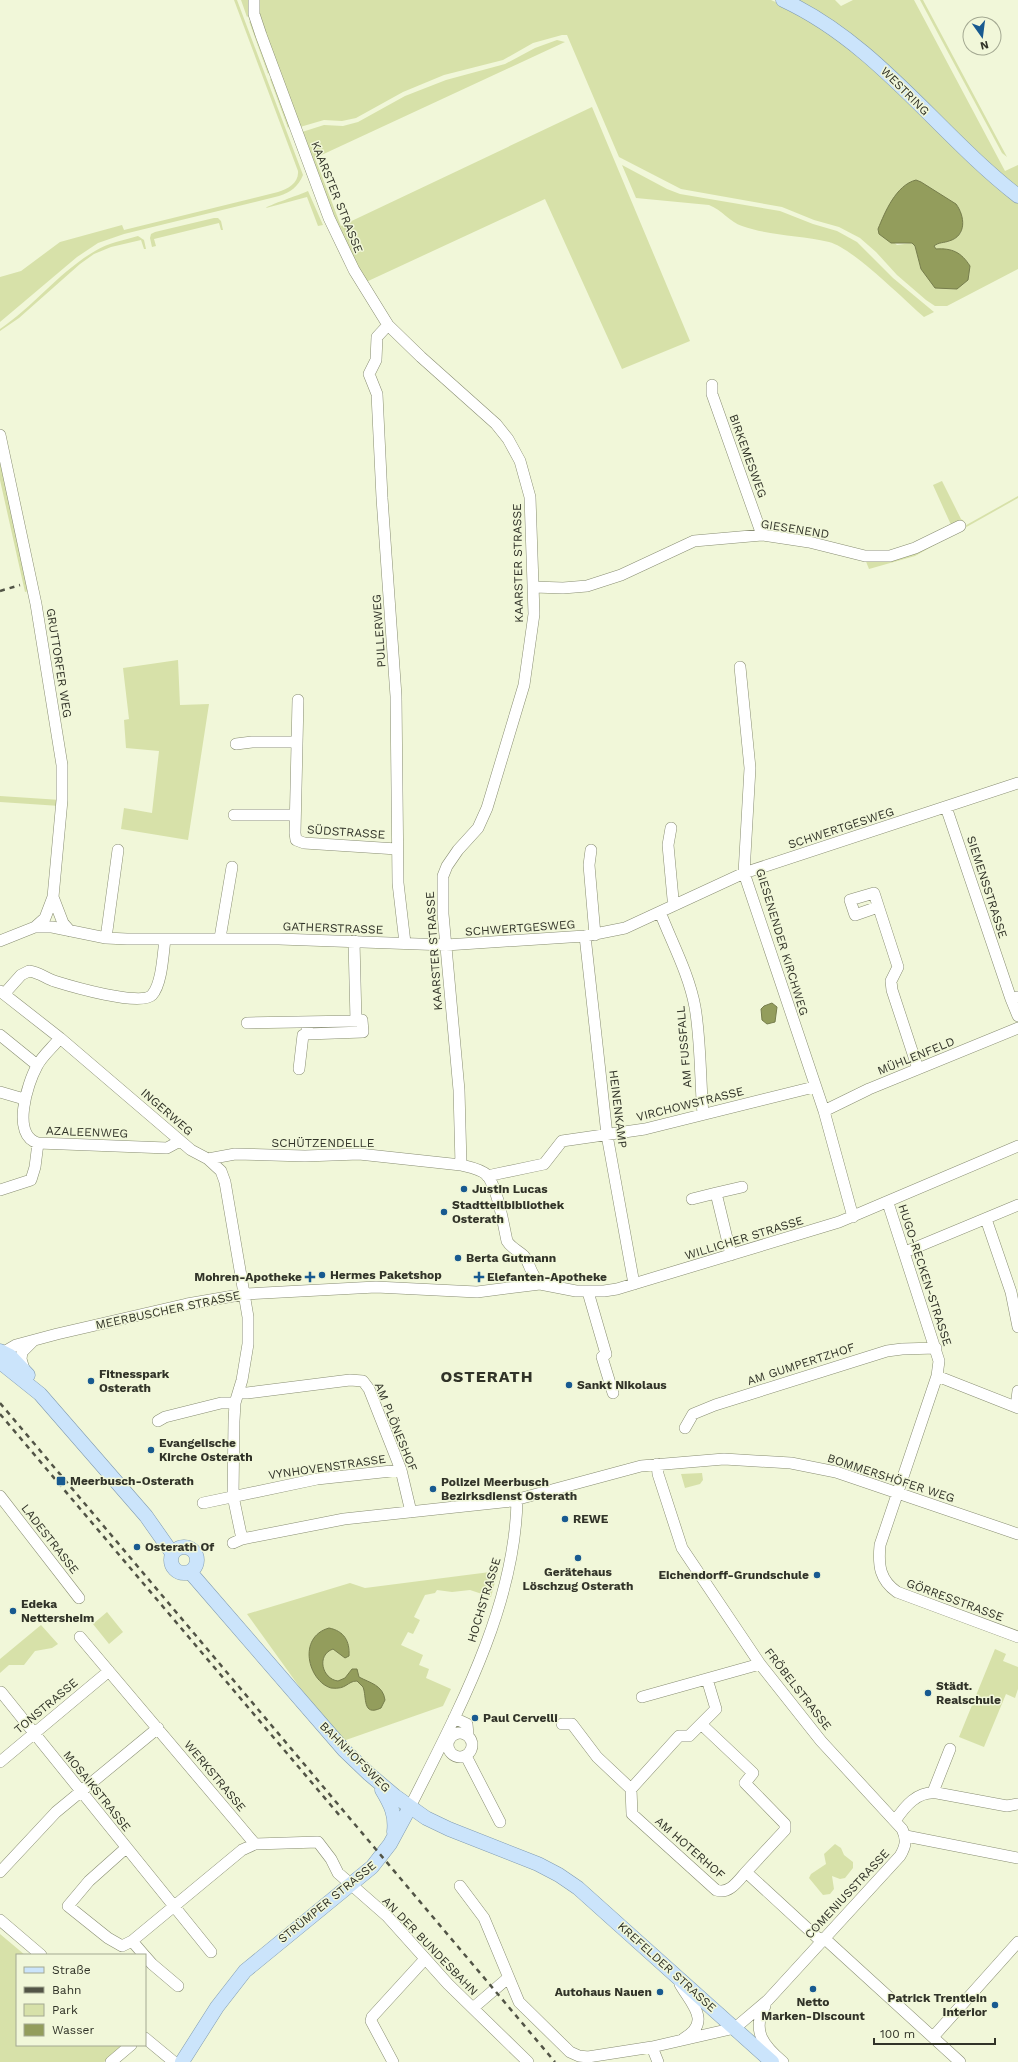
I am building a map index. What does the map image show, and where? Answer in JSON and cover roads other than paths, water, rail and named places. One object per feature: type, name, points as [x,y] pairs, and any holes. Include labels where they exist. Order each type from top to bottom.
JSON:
[{"type":"main road","name":"WESTRING","points":[[783,0],[821,20],[857,46],[886,71],[964,150],[1018,196]]},
{"type":"main road","points":[[2,1357],[24,1368],[40,1394]]},
{"type":"main road","points":[[2,1357],[40,1394],[176,1550]]},
{"type":"main road","points":[[192,1549],[197,1557],[193,1569],[184,1574],[173,1568],[170,1562],[176,1550],[192,1549]]},
{"type":"main road","name":"BAHNHOFSWEG","points":[[193,1569],[238,1617],[275,1669],[321,1725],[369,1774],[426,1818],[449,1829],[525,1859],[559,1875]]},
{"type":"main road","points":[[369,1774],[391,1804],[395,1814],[394,1836]]},
{"type":"main road","name":"STRÜMPER STRASSE","points":[[182,2062],[217,2007],[245,1971],[378,1861],[410,1807]]},
{"type":"main road","name":"KREFELDER STRASSE","points":[[559,1875],[592,1899],[772,2062]]},
{"type":"street","name":"KAARSTER STRASSE","points":[[254,0],[254,14],[261,35],[329,218],[354,270],[388,325],[421,357],[496,424],[517,455],[526,479],[530,497],[534,587],[531,642],[524,685],[488,808],[478,828],[458,850],[447,866],[443,876],[442,889],[458,1090],[461,1165]]},
{"type":"street","name":"PULLERWEG","points":[[388,325],[377,337],[376,360],[369,374],[377,394],[382,498],[396,696],[397,849],[405,943]]},
{"type":"street","name":"BIRKEMESWEG","points":[[712,385],[712,394],[762,535]]},
{"type":"street","name":"GRUTTORFER WEG","points":[[0,436],[36,604],[62,765],[62,800],[52,897],[45,918],[35,927]]},
{"type":"street","name":"GIESENEND","points":[[534,587],[563,588],[587,586],[621,575],[694,541],[762,535],[809,542],[865,556],[890,556],[915,548],[960,526]]},
{"type":"street","name":"GIESENENDER KIRCHWEG","points":[[740,667],[750,768],[744,873],[814,1087],[824,1111],[853,1217]]},
{"type":"street","name":"SÜDSTRASSE","points":[[298,700],[295,815],[296,840],[304,843],[397,849]]},
{"type":"street","points":[[236,744],[252,742],[297,742]]},
{"type":"street","name":"SCHWERTGESWEG","points":[[446,945],[590,936],[625,928],[744,873],[1018,783]]},
{"type":"street","name":"SIEMENSSTRASSE","points":[[946,807],[1014,998]]},
{"type":"street","name":"SÜDSTRASSE","points":[[234,815],[295,815]]},
{"type":"street","points":[[670,828],[668,845],[673,899],[675,905]]},
{"type":"street","points":[[106,938],[118,850]]},
{"type":"street","points":[[590,936],[589,865],[591,850]]},
{"type":"street","points":[[220,938],[232,867]]},
{"type":"street","name":"GRUTTORFER WEG","points":[[52,897],[63,923],[70,931]]},
{"type":"street","points":[[878,907],[898,967],[891,981],[892,990],[918,1069]]},
{"type":"street","name":"AM FUSSFALL","points":[[660,912],[688,983],[695,1007],[703,1114]]},
{"type":"street","name":"GATHERSTRASSE","points":[[0,941],[35,927],[52,927],[106,938],[220,938],[446,945]]},
{"type":"street","name":"HEINENKAMP","points":[[590,936],[607,1135],[634,1284]]},
{"type":"street","points":[[2,992],[21,975],[29,971],[87,990],[125,998],[144,999],[151,997],[156,989],[165,939]]},
{"type":"street","points":[[354,941],[356,1021]]},
{"type":"street","name":"INGERWEG","points":[[2,992],[60,1038],[191,1150],[208,1159],[221,1171],[225,1182],[245,1294],[249,1329],[244,1369],[237,1398],[233,1496],[238,1541]]},
{"type":"street","points":[[1014,998],[1018,1016]]},
{"type":"street","points":[[247,1023],[362,1020],[363,1032],[303,1035],[299,1069]]},
{"type":"street","points":[[307,1022],[307,1034]]},
{"type":"street","name":"MÜHLENFELD","points":[[824,1111],[869,1089],[1018,1028]]},
{"type":"street","points":[[0,1036],[37,1066]]},
{"type":"street","points":[[38,1143],[31,1140],[25,1131],[24,1099],[37,1066],[60,1038]]},
{"type":"street","name":"VIRCHOWSTRASSE","points":[[487,1176],[544,1164],[562,1141],[645,1129],[814,1087]]},
{"type":"street","points":[[0,1092],[24,1099]]},
{"type":"street","name":"AZALEENWEG","points":[[0,1190],[31,1180],[35,1167],[38,1143],[166,1148],[180,1141]]},
{"type":"street","name":"WILLICHER STRASSE","points":[[466,1293],[540,1284],[564,1290],[588,1292],[617,1289],[853,1217],[1018,1146]]},
{"type":"street","name":"SCHÜTZENDELLE","points":[[208,1159],[235,1154],[305,1156],[359,1154],[461,1165],[481,1171],[487,1176]]},
{"type":"street","points":[[487,1176],[498,1203],[507,1241],[527,1260],[532,1274],[540,1284]]},
{"type":"street","points":[[692,1199],[742,1187]]},
{"type":"street","points":[[716,1193],[731,1255]]},
{"type":"street","name":"HUGO-RECKEN-STRASSE","points":[[888,1203],[939,1361],[937,1376],[897,1492]]},
{"type":"street","points":[[905,1252],[1018,1205]]},
{"type":"street","points":[[986,1218],[1011,1292],[1018,1327]]},
{"type":"street","name":"MEERBUSCHER STRASSE","points":[[2,1357],[12,1346],[39,1338],[187,1304],[245,1294],[376,1287],[466,1293]]},
{"type":"street","points":[[588,1292],[606,1354],[602,1357],[613,1393]]},
{"type":"street","name":"MEERBUSCHER STRASSE","points":[[24,1368],[22,1352],[26,1346],[39,1338]]},
{"type":"street","name":"AM GUMPERTZHOF","points":[[685,1428],[693,1414],[714,1405],[887,1351],[936,1348]]},
{"type":"street","points":[[937,1376],[1017,1407],[1018,1391]]},
{"type":"street","name":"AM PLÖNESHOF","points":[[237,1398],[247,1393],[350,1380],[363,1381],[368,1389],[400,1470],[411,1512]]},
{"type":"street","points":[[158,1421],[165,1417],[237,1398]]},
{"type":"street","name":"BOMMERSHÖFER WEG","points":[[238,1541],[331,1521],[517,1500],[625,1470],[657,1464],[717,1459],[776,1462],[836,1472],[1018,1534]]},
{"type":"street","name":"FRÖBELSTRASSE","points":[[657,1464],[658,1474],[682,1548],[760,1664],[821,1741],[895,1821],[906,1836]]},
{"type":"street","name":"VYNHOVENSTRASSE","points":[[203,1503],[317,1478],[400,1470]]},
{"type":"street","name":"GÖRRESSTRASSE","points":[[897,1492],[884,1532],[879,1558],[882,1577],[888,1586],[897,1592],[1018,1637]]},
{"type":"street","name":"LADESTRASSE","points":[[0,1496],[79,1598]]},
{"type":"street","name":"HOCHSTRASSE","points":[[461,1705],[492,1623],[506,1578],[515,1536],[517,1500]]},
{"type":"street","name":"WERKSTRASSE","points":[[80,1637],[255,1844]]},
{"type":"street","points":[[642,1697],[760,1664]]},
{"type":"street","name":"TONSTRASSE","points":[[0,1762],[109,1671]]},
{"type":"street","points":[[562,1724],[572,1724],[597,1758],[631,1789],[679,1736],[689,1736],[716,1709],[707,1679]]},
{"type":"street","name":"MOSAIKSTRASSE","points":[[1,1692],[211,1952]]},
{"type":"street","name":"STRÜMPER STRASSE","points":[[410,1807],[461,1705]]},
{"type":"street","points":[[454,1718],[467,1724],[468,1735],[473,1745],[471,1752],[466,1756],[461,1757],[453,1755],[448,1745],[453,1735],[460,1732],[468,1735]]},
{"type":"street","points":[[701,1724],[753,1773],[745,1783],[785,1824],[785,1830],[746,1872],[960,2062]]},
{"type":"street","points":[[0,1872],[56,1812],[158,1728]]},
{"type":"street","points":[[934,1792],[950,1748]]},
{"type":"street","points":[[466,1756],[500,1822]]},
{"type":"street","name":"AM HOTERHOF","points":[[631,1789],[632,1814],[716,1890],[722,1892],[727,1891],[746,1872]]},
{"type":"street","points":[[895,1821],[915,1798],[921,1794],[934,1792],[1007,1806],[1018,1804]]},
{"type":"street","points":[[906,1836],[1018,1858]]},
{"type":"street","name":"COMENIUSSTRASSE","points":[[735,2028],[768,2000],[900,1856],[905,1847],[906,1836]]},
{"type":"street","points":[[126,1848],[89,1881],[68,1906],[116,1944],[122,1946],[132,1941],[242,1850],[255,1844],[318,1842],[331,1859],[338,1873],[350,1885]]},
{"type":"street","name":"AN DER BUNDESBAHN","points":[[350,1885],[387,1916],[425,1959],[528,2062]]},
{"type":"street","points":[[460,1886],[484,1918],[518,2002],[570,2052],[579,2056],[595,2056],[652,2047],[735,2028]]},
{"type":"street","points":[[0,1920],[40,1954]]},
{"type":"street","points":[[132,1941],[142,1954]]},
{"type":"street","points":[[933,2037],[1018,1942]]},
{"type":"street","points":[[146,1958],[178,1986]]},
{"type":"street","points":[[393,2062],[371,2021],[372,2017],[425,1959]]},
{"type":"street","points":[[673,1973],[698,2013],[696,2027],[688,2036],[678,2041]]},
{"type":"street","name":"AN DER BUNDESBAHN","points":[[473,2008],[508,1978]]},
{"type":"street","points":[[768,2000],[759,2019],[760,2035],[764,2042],[783,2062]]},
{"type":"street","points":[[146,2039],[174,2062]]},
{"type":"street","points":[[111,2062],[130,2046]]},
{"type":"street","points":[[652,2047],[658,2062]]},
{"type":"water","points":[[916,180],[956,204],[961,214],[963,225],[959,235],[947,242],[934,246],[936,249],[947,249],[960,254],[970,266],[968,280],[957,289],[935,288],[921,269],[915,246],[912,243],[891,243],[879,234],[878,229],[892,200],[903,187]]},
{"type":"water","points":[[772,1003],[777,1007],[775,1022],[767,1024],[762,1020],[761,1009]]},
{"type":"water","points":[[329,1628],[339,1632],[345,1638],[347,1641],[349,1656],[345,1658],[333,1649],[328,1652],[324,1656],[323,1661],[325,1672],[332,1679],[338,1681],[345,1678],[352,1669],[357,1669],[359,1677],[375,1685],[382,1691],[385,1700],[381,1708],[371,1710],[368,1708],[366,1705],[363,1687],[357,1681],[351,1682],[344,1687],[331,1688],[323,1684],[316,1677],[309,1659],[310,1649],[313,1640],[319,1633]]},
{"type":"railway","points":[[0,591],[20,585]]},
{"type":"railway","points":[[0,1403],[555,2062]]},
{"type":"railway","points":[[0,1414],[340,1816]]},
{"type":"place","name":"Justin Lucas","points":[[464,1189]]},
{"type":"place","name":"Stadtteilbibliothek Osterath","points":[[444,1212]]},
{"type":"place","name":"Berta Gutmann","points":[[458,1258]]},
{"type":"place","name":"Hermes Paketshop","points":[[322,1275]]},
{"type":"place","name":"Mohren-Apotheke","points":[[310,1277]]},
{"type":"place","name":"Elefanten-Apotheke","points":[[479,1277]]},
{"type":"place","name":"Fitnesspark Osterath","points":[[91,1381]]},
{"type":"place","name":"Sankt Nikolaus","points":[[569,1385]]},
{"type":"place","name":"Evangelische Kirche Osterath","points":[[151,1450]]},
{"type":"place","name":"Meerbusch-Osterath","points":[[61,1481]]},
{"type":"place","name":"Polizei Meerbusch Bezirksdienst Osterath","points":[[433,1489]]},
{"type":"place","name":"REWE","points":[[565,1519]]},
{"type":"place","name":"Osterath Of","points":[[137,1547]]},
{"type":"place","name":"Gerätehaus Löschzug Osterath","points":[[578,1558]]},
{"type":"place","name":"Eichendorff-Grundschule","points":[[817,1575]]},
{"type":"place","name":"Edeka Nettersheim","points":[[13,1611]]},
{"type":"place","name":"Städt. Realschule","points":[[928,1693]]},
{"type":"place","name":"Paul Cervelli","points":[[475,1718]]},
{"type":"place","name":"Netto Marken-Discount","points":[[813,1989]]},
{"type":"place","name":"Autohaus Nauen","points":[[660,1992]]},
{"type":"place","name":"Patrick Trentlein Interior","points":[[995,2005]]},
{"type":"district","name":"OSTERATH","points":[[487,1376]]}]
